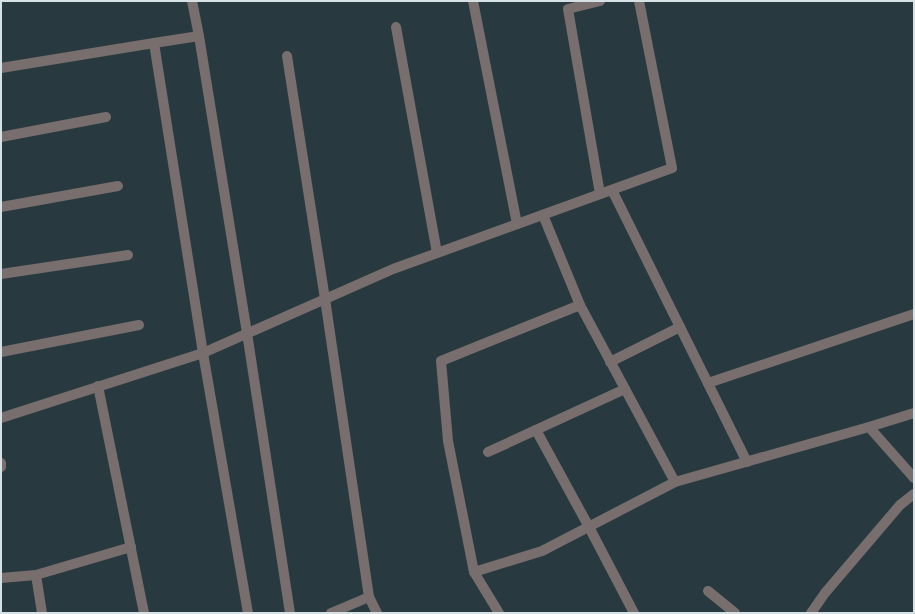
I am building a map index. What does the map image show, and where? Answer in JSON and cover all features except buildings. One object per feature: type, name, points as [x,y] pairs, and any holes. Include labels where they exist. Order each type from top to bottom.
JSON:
[{"type":"street","points":[[192,1],[247,333],[290,613]]},
{"type":"street","points":[[473,1],[517,224]]},
{"type":"street","points":[[600,1],[568,9],[600,194]]},
{"type":"street","points":[[1,418],[203,353],[393,269],[672,168],[639,1]]},
{"type":"street","points":[[396,27],[437,253]]},
{"type":"street","points":[[1,68],[199,36]]},
{"type":"street","points":[[154,44],[203,353],[248,613]]},
{"type":"street","points":[[287,56],[369,597],[377,613]]},
{"type":"street","points":[[1,137],[106,118]]},
{"type":"street","points":[[1,207],[118,186]]},
{"type":"street","points":[[612,190],[747,462]]},
{"type":"street","points":[[543,215],[580,305],[675,482]]},
{"type":"street","points":[[1,274],[128,255]]},
{"type":"street","points":[[499,613],[474,572],[448,442],[441,361],[580,305]]},
{"type":"street","points":[[708,383],[914,314]]},
{"type":"street","points":[[1,352],[139,325]]},
{"type":"street","points":[[610,362],[680,326]]},
{"type":"street","points":[[98,386],[144,613]]},
{"type":"street","points":[[488,452],[625,389]]},
{"type":"street","points":[[474,572],[542,551],[675,482],[914,413]]},
{"type":"street","points":[[869,427],[914,478]]},
{"type":"street","points":[[536,430],[634,613]]},
{"type":"street","points":[[811,613],[825,593],[900,505],[914,494]]},
{"type":"street","points":[[1,578],[36,575],[131,546]]},
{"type":"street","points":[[36,575],[42,613]]},
{"type":"street","points":[[708,591],[735,613]]},
{"type":"street","points":[[331,613],[369,597]]}]
